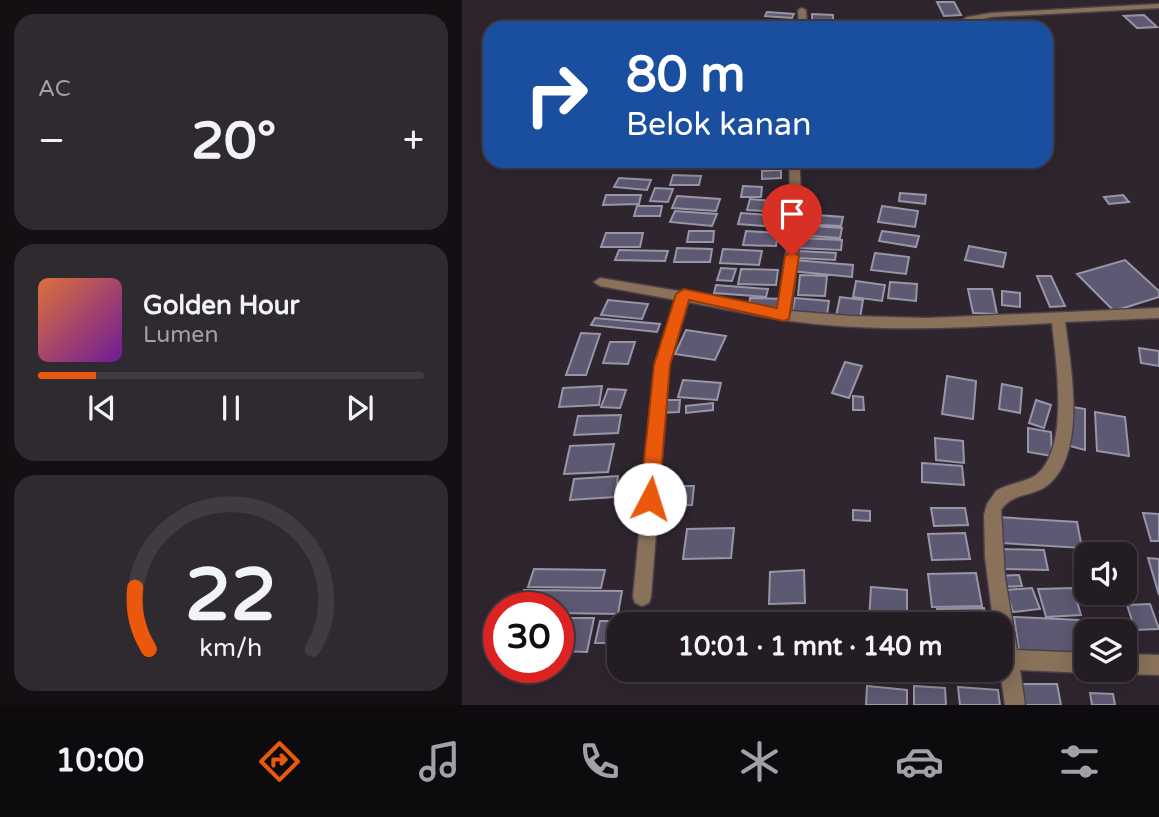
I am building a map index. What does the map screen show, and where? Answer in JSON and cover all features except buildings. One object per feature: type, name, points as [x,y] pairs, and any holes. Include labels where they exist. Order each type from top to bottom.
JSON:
[{"type":"street","points":[[1028,0],[1035,12]]},
{"type":"street","points":[[968,21],[979,16],[1159,6]]},
{"type":"street","points":[[802,10],[803,21]]},
{"type":"street","points":[[784,315],[795,236],[797,201],[795,168]]},
{"type":"street","points":[[600,282],[684,294],[784,315],[852,321],[898,322],[1159,313]]},
{"type":"street","points":[[642,597],[662,365],[684,294]]},
{"type":"street","points":[[1001,612],[993,574],[992,512],[1003,495],[1014,487],[1040,482],[1059,455],[1065,412],[1059,316]]},
{"type":"street","points":[[1013,660],[1074,662]]},
{"type":"street","points":[[1137,664],[1159,665]]},
{"type":"street","points":[[1012,682],[1015,705]]},
{"type":"route","points":[[650,499],[662,365],[670,332],[684,294],[784,315],[792,256]]}]
